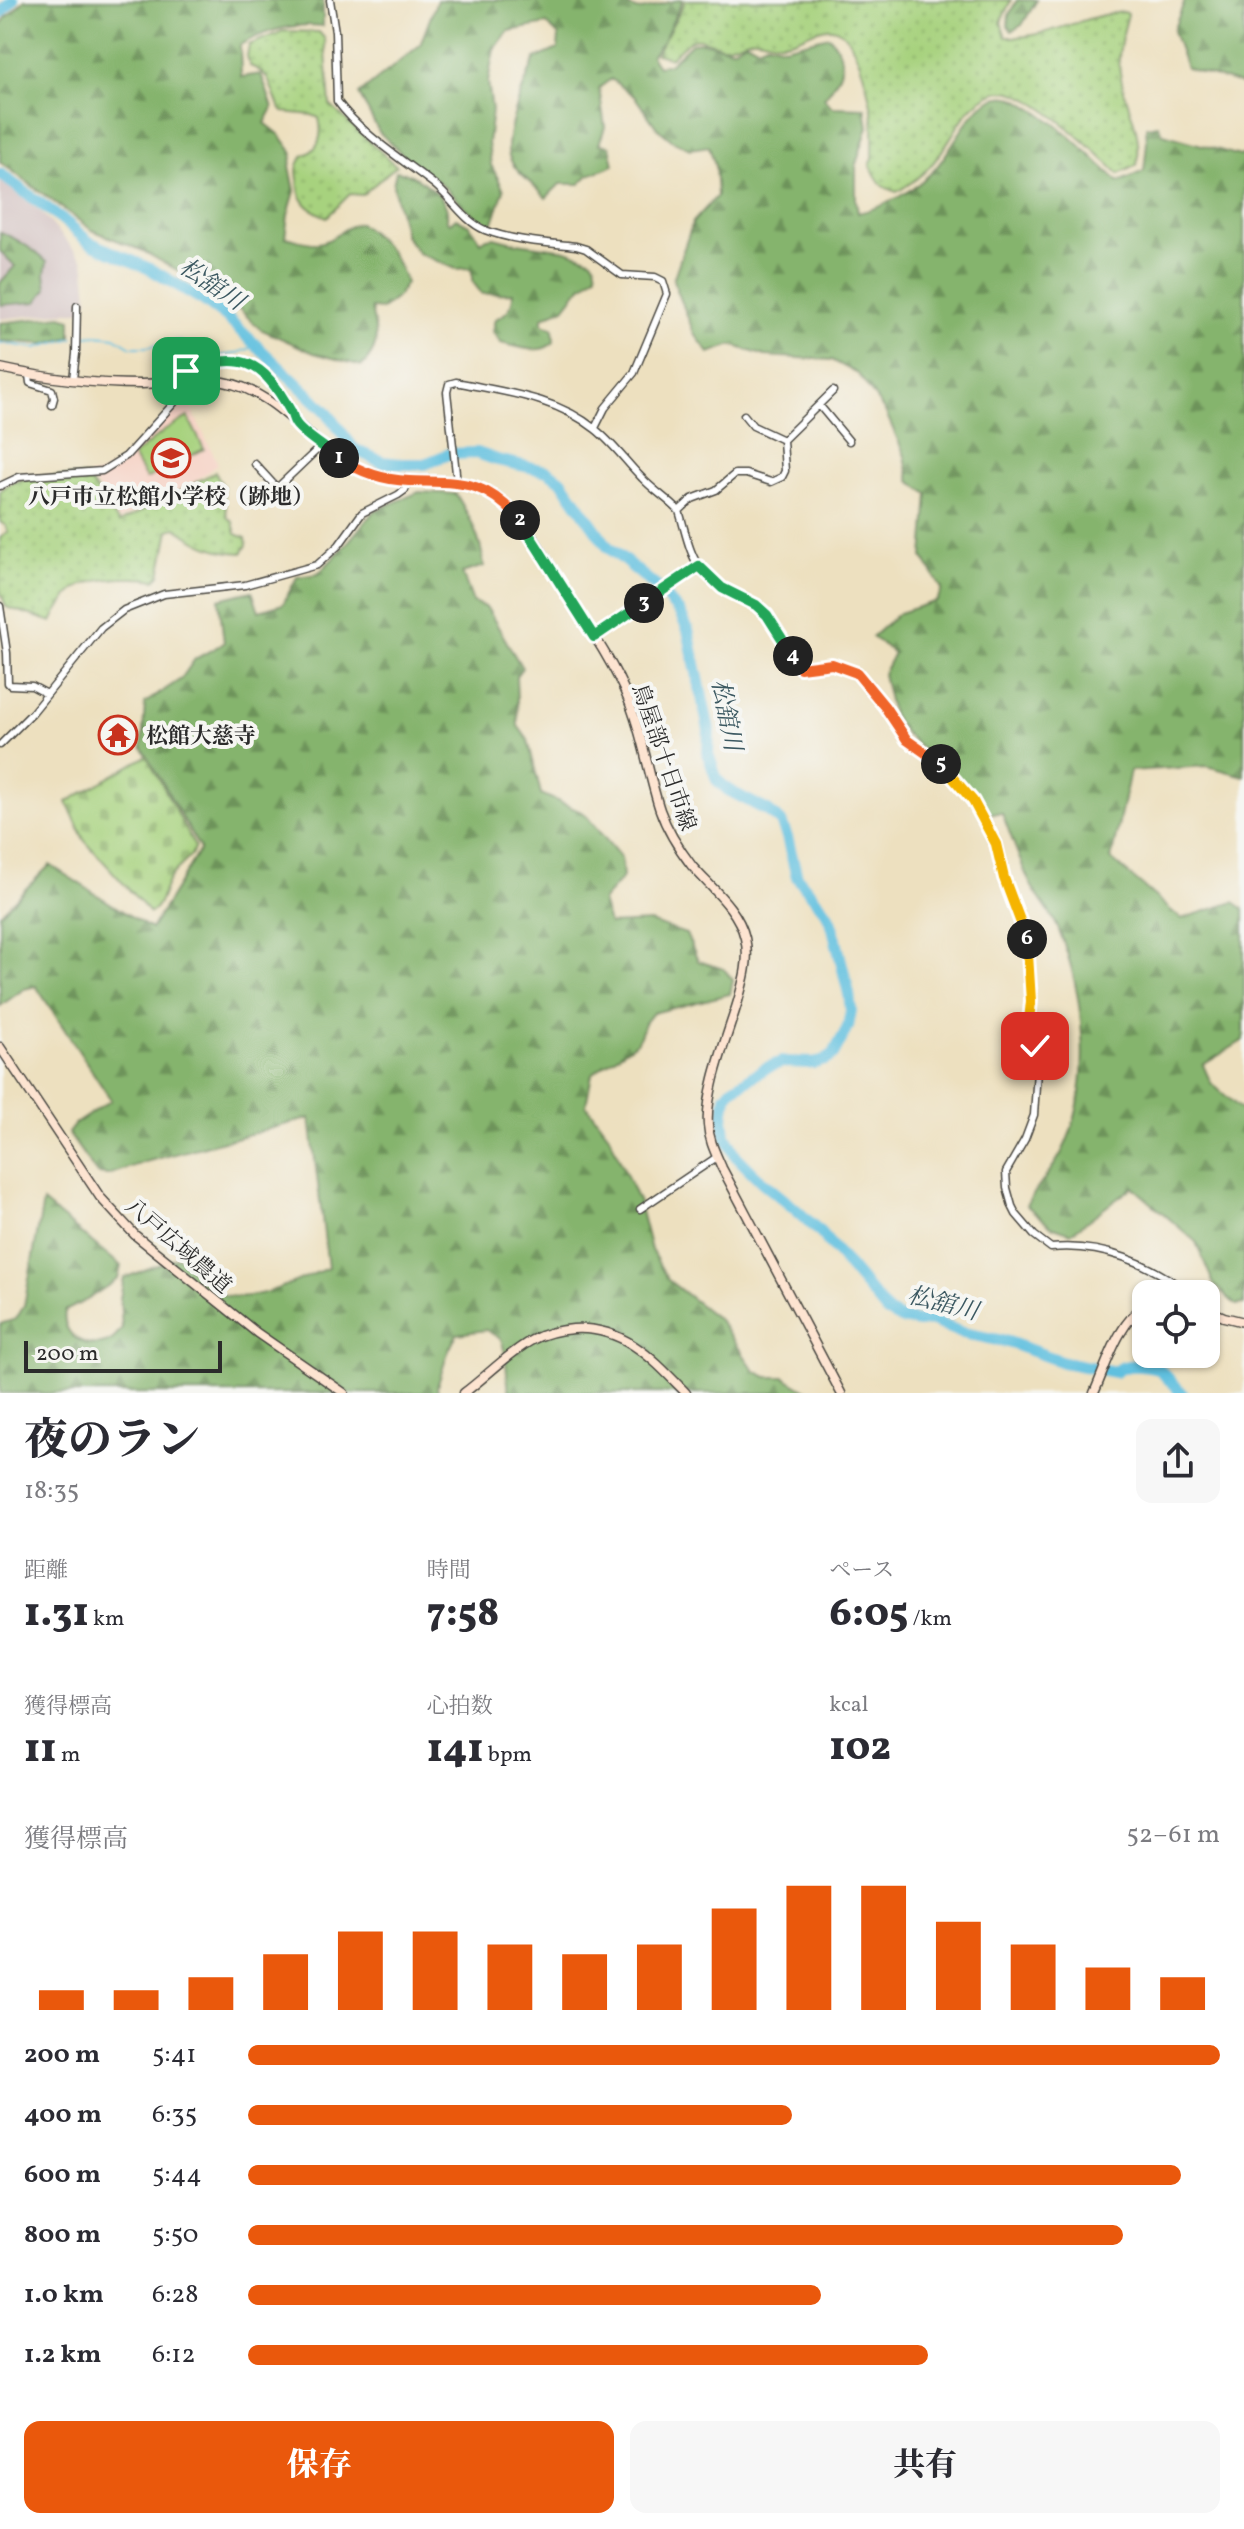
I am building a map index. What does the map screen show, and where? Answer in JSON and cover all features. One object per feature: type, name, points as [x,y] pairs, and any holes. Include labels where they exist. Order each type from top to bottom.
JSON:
[{"type":"main road","name":"鳥屋部十日市線","points":[[0,368],[29,375],[73,379],[140,384],[208,381],[243,387],[268,401],[341,459],[368,473],[408,481],[457,482],[490,493],[506,504],[524,525],[628,698],[669,831],[680,850],[735,915],[744,934],[746,968],[709,1100],[708,1125],[717,1157],[841,1393]]},
{"type":"main road","name":"八戸広域農道","points":[[0,1047],[100,1197],[135,1235],[239,1320],[344,1393]]},
{"type":"main road","points":[[1220,1315],[1244,1322]]},
{"type":"main road","points":[[1094,1393],[1132,1316]]},
{"type":"main road","points":[[464,1393],[534,1339],[563,1329],[581,1328],[627,1339],[647,1354],[686,1393]]},
{"type":"street","points":[[330,0],[335,32],[337,101],[375,138],[437,187],[472,222],[504,235],[586,249],[622,275],[655,277],[666,285],[665,301],[634,373],[605,408],[595,428]]},
{"type":"street","points":[[73,379],[77,306]]},
{"type":"street","points":[[0,486],[19,477],[102,471],[113,466],[174,403],[178,397],[180,374],[208,363],[229,359],[245,361],[255,367],[275,388],[296,424]]},
{"type":"street","points":[[29,375],[30,383],[52,390],[52,405]]},
{"type":"street","points":[[457,482],[447,392],[449,384],[456,382],[528,397],[556,406],[595,428],[643,479],[679,511],[699,566],[722,588],[756,605],[767,615],[800,668],[832,664],[857,673],[907,740],[934,758],[961,785],[983,817],[996,844],[1004,878],[1027,941],[1031,1001],[1029,1021],[1038,1056],[1034,1115],[1025,1139],[1006,1172],[1009,1195],[1016,1214],[1034,1235],[1051,1248],[1069,1246],[1127,1258],[1172,1280]]},
{"type":"street","points":[[679,511],[692,499],[716,490],[735,474],[777,481],[785,471],[783,440],[833,391]]},
{"type":"street","points":[[819,405],[849,441]]},
{"type":"street","points":[[744,415],[753,426],[783,440]]},
{"type":"street","points":[[255,464],[277,488],[322,445]]},
{"type":"street","points":[[0,745],[101,628],[124,610],[164,594],[245,585],[317,565],[339,545],[362,513],[398,495],[405,490],[408,481]]},
{"type":"street","points":[[594,637],[699,566]]},
{"type":"street","points":[[0,606],[8,683],[32,686],[47,694]]},
{"type":"street","points":[[640,1209],[717,1157]]},
{"type":"shaded area","points":[[0,181],[41,212],[84,261],[88,297],[85,310],[0,319]]},
{"type":"shaded area","name":"八戸市立松館小学校（跡地）","points":[[188,402],[218,464],[194,482],[119,520],[89,475],[100,474],[121,462],[156,425]]},
{"type":"green space","points":[[25,0],[323,0],[323,26],[280,29],[240,45],[241,77],[261,74],[273,108],[265,123],[280,135],[293,153],[290,166],[295,191],[285,237],[318,243],[359,223],[388,249],[402,273],[406,283],[398,296],[382,309],[371,308],[375,346],[362,366],[314,353],[260,329],[229,299],[141,250],[92,230],[0,162],[0,27]]},
{"type":"green space","points":[[437,0],[621,0],[643,10],[683,0],[663,41],[651,56],[658,66],[669,64],[692,43],[702,42],[732,49],[746,41],[757,47],[767,43],[784,47],[829,36],[840,52],[841,67],[824,98],[832,107],[865,108],[868,127],[856,164],[858,213],[888,202],[925,178],[977,110],[988,101],[1000,97],[1017,99],[1047,118],[1119,182],[1144,171],[1146,127],[1158,125],[1163,134],[1240,156],[1244,154],[1244,776],[1207,766],[1130,771],[1111,859],[1181,919],[1234,902],[1244,909],[1244,1040],[1203,1065],[1211,1083],[1244,1112],[1244,1304],[1236,1305],[1220,1290],[1220,1280],[1212,1280],[1196,1242],[1133,1187],[1071,1233],[1051,1226],[1026,1205],[1061,1154],[1079,1101],[1082,1041],[1075,982],[1058,928],[1029,881],[1002,813],[983,813],[969,794],[904,732],[892,714],[883,674],[894,653],[872,637],[899,613],[937,601],[942,589],[923,557],[928,494],[910,481],[905,456],[886,413],[858,374],[832,360],[765,356],[732,345],[709,353],[694,333],[673,280],[693,222],[717,196],[715,166],[709,146],[690,149],[673,141],[657,128],[635,97],[611,79],[599,88],[605,127],[599,144],[610,146],[614,165],[589,175],[580,184],[560,184],[546,198],[516,168],[508,147],[521,93],[535,59],[558,49],[559,36],[547,24],[509,31],[494,49],[488,82],[492,110],[488,143],[491,165],[504,190],[493,222],[487,225],[473,215],[379,132],[359,94],[420,45]]},
{"type":"green space","points":[[686,0],[1011,0],[1001,22],[1006,37],[1051,31],[1094,17],[1124,12],[1128,14],[1119,65],[1138,138],[1137,165],[1119,174],[1034,102],[1000,91],[987,96],[970,110],[935,160],[920,176],[897,192],[880,183],[870,165],[873,159],[872,110],[859,61],[847,37],[829,28],[784,42],[753,38],[723,46],[694,39],[670,58],[656,54]]},
{"type":"green space","points":[[1017,0],[1037,0],[1022,25],[1012,31],[1008,26],[1009,15]]},
{"type":"green space","points":[[1185,0],[1244,0],[1244,85],[1186,68],[1173,31]]},
{"type":"green space","points":[[283,31],[319,32],[325,39],[330,105],[396,166],[362,195],[350,194],[327,217],[310,208],[302,199],[297,175],[302,157],[319,142],[319,118],[283,112],[268,80],[250,66],[247,56],[249,45]]},
{"type":"green space","points":[[396,171],[425,183],[443,201],[447,221],[450,223],[456,218],[469,225],[481,242],[494,237],[566,250],[595,263],[597,274],[579,289],[564,308],[543,317],[543,324],[553,328],[554,342],[536,350],[501,343],[492,331],[495,319],[509,309],[513,293],[482,294],[472,281],[472,271],[468,268],[456,269],[418,253],[405,235],[393,185]]},
{"type":"green space","points":[[0,232],[25,245],[47,262],[47,289],[37,302],[0,305],[0,283],[15,266],[0,251]]},
{"type":"green space","points":[[61,316],[71,319],[71,337],[45,344],[0,341],[0,323]]},
{"type":"green space","points":[[188,417],[204,449],[146,479],[133,456],[164,431]]},
{"type":"green space","points":[[215,472],[223,486],[227,517],[233,522],[236,534],[246,538],[247,545],[242,553],[207,546],[176,528],[169,530],[160,575],[155,580],[122,578],[88,583],[65,600],[52,622],[6,607],[0,590],[0,538],[8,532],[0,522],[0,491],[8,485],[29,478],[86,476],[119,523]]},
{"type":"green space","points":[[419,492],[456,494],[474,528],[484,566],[462,573],[473,602],[487,608],[522,668],[516,676],[518,726],[528,740],[541,794],[584,813],[621,858],[623,877],[602,901],[609,924],[650,922],[686,934],[698,961],[724,969],[733,980],[730,994],[653,1013],[638,1041],[592,1074],[586,1105],[609,1135],[639,1203],[651,1250],[668,1280],[719,1320],[755,1371],[767,1377],[784,1377],[811,1393],[509,1393],[501,1339],[486,1330],[457,1334],[448,1352],[438,1393],[0,1393],[0,1324],[16,1319],[24,1306],[43,1202],[121,1266],[118,1279],[65,1311],[68,1329],[73,1336],[88,1344],[105,1343],[122,1329],[120,1298],[124,1278],[178,1257],[205,1284],[227,1296],[241,1297],[272,1291],[328,1268],[310,1118],[145,1162],[108,1175],[97,1174],[68,1133],[75,1124],[111,1100],[36,986],[24,989],[0,1006],[0,914],[50,865],[151,929],[200,849],[142,747],[145,703],[181,679],[195,659],[224,643],[219,599],[252,591],[259,611],[283,604],[297,577],[318,574],[374,511]]},
{"type":"green space","points":[[147,756],[195,847],[170,878],[157,906],[150,913],[84,840],[67,802]]},
{"type":"waterway","name":"松舘川","points":[[0,13],[13,0]]},
{"type":"waterway","name":"松舘川","points":[[0,174],[89,242],[150,269],[226,317],[325,410],[354,449],[382,462],[401,464],[425,464],[449,454],[477,453],[547,471],[561,480],[608,547],[658,588],[680,613],[688,630],[709,730],[708,754],[717,780],[781,822],[797,877],[827,913],[833,928],[849,994],[851,1010],[848,1027],[833,1055],[825,1060],[814,1063],[782,1062],[766,1068],[731,1090],[726,1096],[723,1119],[725,1135],[736,1156],[819,1231],[887,1312],[901,1319],[929,1320],[963,1333],[1008,1342],[1063,1362],[1115,1372],[1130,1366],[1159,1369],[1182,1393]]},
{"type":"waterway","points":[[79,337],[115,337],[131,347],[179,341],[209,357],[235,354],[251,348],[254,343]]},
{"type":"waterway","points":[[0,343],[36,348],[73,338]]},
{"type":"place","name":"八戸市立松館小学校（跡地）","points":[[171,458]]},
{"type":"place","name":"松館大慈寺","points":[[118,735]]},
{"type":"route","points":[[186,371],[222,360],[245,361],[275,388],[296,424],[355,468],[386,478],[457,482],[490,493],[506,504],[524,525],[594,637],[699,566],[722,588],[756,605],[767,615],[800,668],[832,664],[857,673],[907,740],[934,758],[961,785],[983,817],[996,844],[1004,878],[1027,941],[1031,1001],[1029,1021],[1035,1046]]}]
